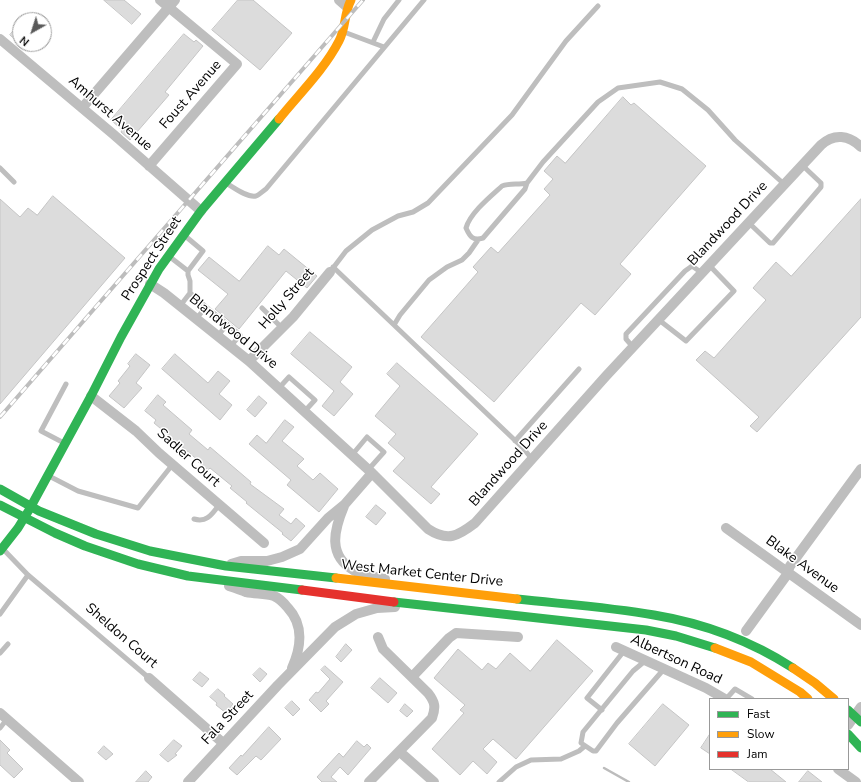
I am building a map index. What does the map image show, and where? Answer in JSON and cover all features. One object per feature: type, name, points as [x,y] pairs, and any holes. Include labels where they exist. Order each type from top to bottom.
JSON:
[{"type":"main road","name":"Prospect Street","points":[[1,550],[18,528],[48,475],[150,284],[168,256],[201,211],[317,73],[333,51],[343,32],[346,2]]},
{"type":"main road","name":"West Market Center Drive","points":[[0,489],[40,511],[96,534],[150,551],[226,566],[655,616],[700,626],[737,639],[780,660],[808,677],[833,698]]},
{"type":"main road","points":[[0,505],[55,533],[85,546],[138,564],[188,576],[418,605],[646,630],[676,636],[725,651],[751,662],[800,692],[807,698]]},
{"type":"main road","points":[[849,735],[861,748]]},
{"type":"street","name":"Foust Avenue","points":[[149,166],[237,64],[172,4],[160,0]]},
{"type":"street","points":[[82,108],[172,4]]},
{"type":"street","name":"Amhurst Avenue","points":[[0,38],[201,211]]},
{"type":"street","name":"Blandwood Drive","points":[[150,284],[164,293],[249,361],[352,455],[428,529],[436,535],[445,536],[462,533],[475,523],[633,347],[821,145],[833,137],[846,137],[854,140],[861,147]]},
{"type":"street","name":"Holly Street","points":[[249,361],[293,317],[331,269]]},
{"type":"street","name":"Sadler Court","points":[[91,396],[136,431],[264,543]]},
{"type":"street","points":[[746,630],[786,576],[805,544],[861,469]]},
{"type":"street","points":[[226,566],[241,561],[267,561],[282,557],[300,549],[328,518],[345,504],[370,472]]},
{"type":"street","points":[[345,504],[338,520],[334,536],[339,556],[344,563],[356,571],[419,588]]},
{"type":"street","name":"Blake Avenue","points":[[726,528],[861,625]]},
{"type":"street","name":"Fala Street","points":[[208,578],[246,592],[275,596],[284,602],[290,609],[295,616],[300,634],[298,651],[289,674]]},
{"type":"street","name":"Fala Street","points":[[188,782],[223,743],[335,627],[356,614],[377,608],[418,605]]},
{"type":"street","points":[[412,677],[449,638],[456,633],[518,637]]},
{"type":"street","points":[[369,782],[432,718],[435,706],[428,693],[383,649],[378,637]]},
{"type":"street","name":"Albertson Road","points":[[620,649],[706,688],[724,698]]},
{"type":"street","name":"Sheldon Court","points":[[149,678],[223,743]]},
{"type":"street","points":[[854,716],[861,707]]},
{"type":"street","points":[[4,716],[78,782]]},
{"type":"street","points":[[400,752],[434,782]]},
{"type":"street","points":[[839,770],[856,782]]},
{"type":"lane","points":[[373,42],[384,19],[399,0]]},
{"type":"lane","points":[[226,182],[238,191],[252,196],[257,196],[266,188],[424,0]]},
{"type":"lane","points":[[532,459],[394,325],[331,269],[346,251],[372,230],[398,216],[413,212],[428,203],[512,115],[566,41],[598,6]]},
{"type":"lane","points":[[343,32],[384,47]]},
{"type":"lane","points":[[394,325],[400,315],[429,280],[447,267],[462,260],[469,253],[478,240],[483,238],[488,233],[525,189],[527,183],[543,162],[598,102],[618,88],[660,82],[682,89],[708,110],[735,140],[784,184]]},
{"type":"lane","points":[[749,223],[770,243],[773,243],[821,187],[822,184],[802,165]]},
{"type":"lane","points":[[0,168],[14,182]]},
{"type":"lane","points":[[478,240],[469,235],[466,228],[467,223],[475,213],[502,186],[507,184],[527,183]]},
{"type":"lane","points":[[180,306],[190,293],[188,271],[203,251],[184,235]]},
{"type":"lane","points":[[168,256],[188,271]]},
{"type":"lane","points":[[633,347],[626,339],[626,334],[689,267],[706,269],[734,291],[686,341],[659,320]]},
{"type":"lane","points":[[190,293],[240,335],[231,346]]},
{"type":"lane","points":[[196,319],[206,306]]},
{"type":"lane","points":[[262,308],[282,328]]},
{"type":"lane","points":[[218,336],[227,324]]},
{"type":"lane","points":[[515,441],[579,368]]},
{"type":"lane","points":[[279,388],[289,377],[315,400],[304,412]]},
{"type":"lane","points":[[65,444],[41,431],[66,384]]},
{"type":"lane","points":[[352,455],[367,437],[384,452],[370,472]]},
{"type":"lane","points":[[48,475],[78,491],[138,508],[173,464]]},
{"type":"lane","points":[[194,519],[199,521],[205,520],[219,505]]},
{"type":"lane","name":"Sheldon Court","points":[[1,550],[28,575],[149,678]]},
{"type":"lane","points":[[0,614],[28,575]]},
{"type":"lane","points":[[0,653],[8,644]]},
{"type":"lane","points":[[602,710],[587,698],[620,649]]},
{"type":"lane","points":[[645,661],[633,671],[583,732],[581,743],[585,746],[593,751],[596,751],[664,669]]},
{"type":"lane","points":[[727,698],[735,689],[750,698]]},
{"type":"lane","points":[[0,728],[4,716]]},
{"type":"lane","points":[[499,782],[516,767],[531,760],[560,759],[579,751],[585,746]]},
{"type":"building","points":[[104,0],[124,0],[141,14],[132,24]]},
{"type":"building","points":[[238,0],[253,0],[292,33],[260,70],[212,30]]},
{"type":"building","points":[[184,34],[194,42],[196,40],[203,46],[165,92],[169,95],[130,140],[111,120]]},
{"type":"building","points":[[623,97],[631,105],[634,103],[706,166],[620,264],[631,274],[595,315],[581,303],[494,402],[421,337],[478,272],[473,267],[491,247],[498,253],[550,195],[544,189],[553,179],[544,171],[557,156],[565,163]]},
{"type":"building","points":[[53,196],[125,258],[0,404],[0,199],[20,217],[28,208],[37,215]]},
{"type":"building","points":[[861,199],[861,317],[757,432],[750,426],[759,417],[696,360],[705,351],[714,358],[766,300],[753,288],[776,262],[791,276]]},
{"type":"building","points":[[268,246],[279,255],[284,249],[317,276],[307,288],[286,271],[239,329],[215,309],[228,294],[198,270],[209,257],[239,281]]},
{"type":"building","points":[[310,332],[352,367],[340,382],[353,394],[334,416],[322,406],[334,391],[291,354]]},
{"type":"building","points":[[136,354],[150,365],[136,383],[142,388],[124,408],[109,396],[120,383],[118,381],[130,366],[128,364]]},
{"type":"building","points":[[175,354],[208,383],[218,371],[230,381],[219,394],[232,405],[220,420],[162,369]]},
{"type":"building","points":[[397,363],[478,434],[431,487],[440,494],[431,504],[393,471],[405,458],[388,443],[396,434],[375,416],[400,386],[387,374]]},
{"type":"building","points":[[158,395],[166,402],[163,405],[192,430],[189,434],[208,450],[210,447],[251,482],[250,484],[284,509],[279,515],[291,524],[296,518],[305,526],[291,541],[246,503],[247,502],[230,488],[232,486],[210,468],[208,470],[198,462],[199,461],[154,423],[156,420],[145,411]]},
{"type":"building","points":[[259,396],[267,403],[255,417],[247,410]]},
{"type":"building","points":[[285,420],[294,427],[282,441],[304,459],[297,466],[313,480],[320,473],[338,489],[319,512],[287,485],[291,480],[249,444],[257,435],[266,443]]},
{"type":"building","points":[[376,505],[386,513],[376,525],[366,517]]},
{"type":"building","points":[[557,640],[593,671],[516,759],[493,739],[483,749],[497,762],[487,774],[473,761],[460,775],[432,749],[464,713],[460,710],[465,705],[434,678],[458,649],[482,670],[488,663],[496,669],[510,653],[530,671]]},
{"type":"building","points":[[346,644],[352,650],[341,662],[336,657]]},
{"type":"building","points":[[325,666],[343,682],[326,701],[329,704],[321,712],[309,700],[316,692],[318,693],[330,679],[321,670]]},
{"type":"building","points":[[260,668],[267,674],[260,682],[253,675]]},
{"type":"building","points":[[200,672],[209,679],[202,687],[193,680]]},
{"type":"building","points":[[380,678],[397,693],[388,703],[371,688]]},
{"type":"building","points":[[218,689],[233,704],[226,713],[216,705],[217,703],[210,697]]},
{"type":"building","points":[[292,701],[300,709],[293,716],[285,708]]},
{"type":"building","points":[[405,704],[413,711],[407,717],[400,711]]},
{"type":"building","points":[[663,704],[689,725],[655,766],[629,744]]},
{"type":"building","points":[[269,727],[281,739],[261,760],[256,756],[237,775],[229,768]]},
{"type":"building","points":[[709,736],[709,753],[701,748]]},
{"type":"building","points":[[0,740],[10,750],[7,753],[23,769],[14,778],[0,765]]},
{"type":"building","points":[[174,740],[182,746],[175,754],[177,755],[168,762],[160,755]]},
{"type":"building","points":[[357,741],[364,747],[367,744],[371,748],[348,775],[340,767],[331,777],[337,782],[322,782],[317,777],[339,753],[343,757]]},
{"type":"building","points":[[104,746],[113,754],[106,760],[98,753]]},
{"type":"building","points":[[732,770],[771,770],[786,782],[749,782]]},
{"type":"building","points":[[146,771],[152,777],[148,782],[136,782]]},
{"type":"building","points":[[808,771],[822,782],[799,782]]},
{"type":"waterway","points":[[604,768],[629,782]]},
{"type":"railway","points":[[0,417],[363,0]]},
{"type":"traffic: fast","points":[[0,551],[18,528],[29,510],[159,269],[201,211],[279,119]]},
{"type":"traffic: fast","points":[[0,489],[39,511],[96,534],[150,551],[226,566],[336,578]]},
{"type":"traffic: fast","points":[[0,505],[55,533],[85,546],[138,564],[188,576],[302,590]]},
{"type":"traffic: fast","points":[[517,599],[620,610],[672,618],[708,628],[743,641],[793,668]]},
{"type":"traffic: fast","points":[[394,602],[646,630],[676,636],[715,648]]},
{"type":"traffic: fast","points":[[849,711],[861,722]]},
{"type":"traffic: fast","points":[[849,735],[861,748]]},
{"type":"traffic: slow","points":[[279,119],[319,72],[333,52],[343,31],[347,10],[351,0]]},
{"type":"traffic: slow","points":[[336,578],[517,599]]},
{"type":"traffic: slow","points":[[715,648],[751,662],[800,692],[807,698]]},
{"type":"traffic: slow","points":[[793,668],[815,683],[833,698]]},
{"type":"traffic: jam","points":[[302,590],[394,602]]}]
